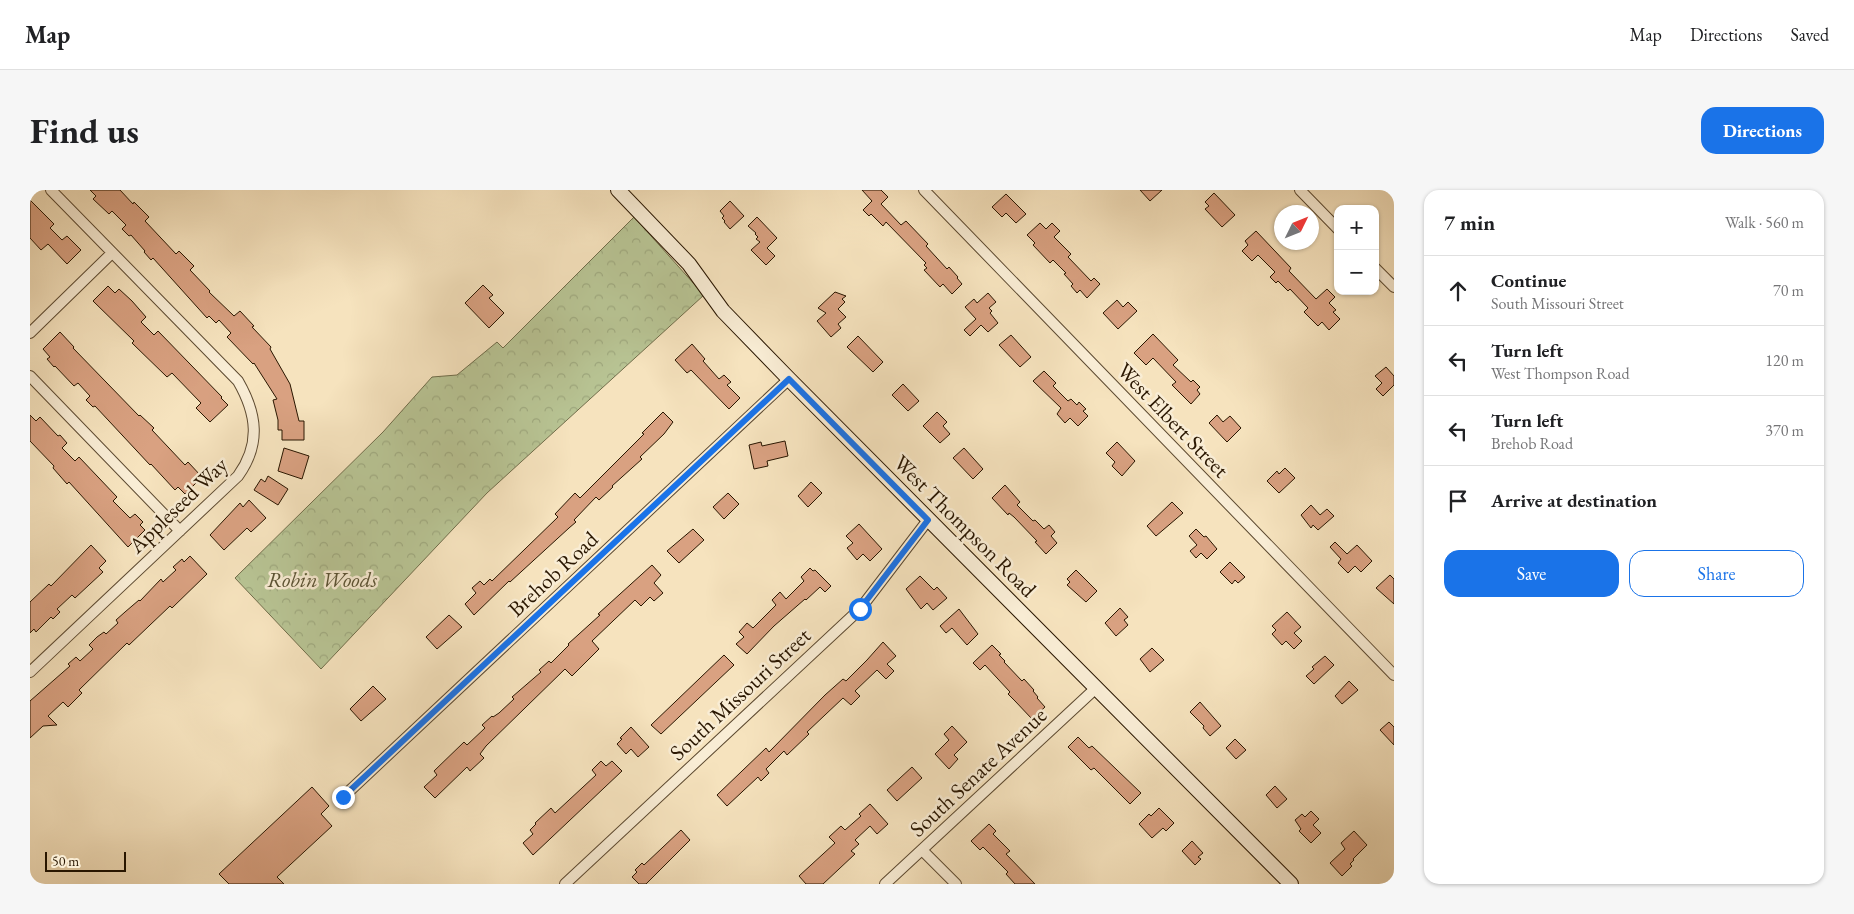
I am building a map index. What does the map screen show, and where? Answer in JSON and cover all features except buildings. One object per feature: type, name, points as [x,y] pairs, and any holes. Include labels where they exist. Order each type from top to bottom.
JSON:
[{"type":"main road","name":"West Thompson Road","points":[[618,190],[689,264],[724,311],[789,379],[1291,884]]},
{"type":"street","name":"Appleseed Way","points":[[30,672],[231,483],[245,466],[250,454],[254,433],[248,400],[238,381],[51,190]]},
{"type":"street","name":"West Elbert Street","points":[[924,190],[1394,675]]},
{"type":"street","points":[[1300,190],[1334,225]]},
{"type":"street","points":[[30,333],[112,253]]},
{"type":"street","points":[[1379,272],[1394,287]]},
{"type":"street","points":[[30,376],[180,531]]},
{"type":"street","name":"Brehob Road","points":[[343,797],[789,379]]},
{"type":"street","name":"South Missouri Street","points":[[564,884],[860,609],[928,520]]},
{"type":"street","name":"South Senate Avenue","points":[[885,884],[1096,688]]},
{"type":"street","points":[[922,850],[956,884]]},
{"type":"green space","name":"Robin Woods","points":[[634,217],[704,295],[487,493],[321,669],[235,578],[383,432],[432,377],[457,375],[497,342],[503,348]]},
{"type":"route","points":[[343,797],[789,379],[928,520],[860,609]]}]
